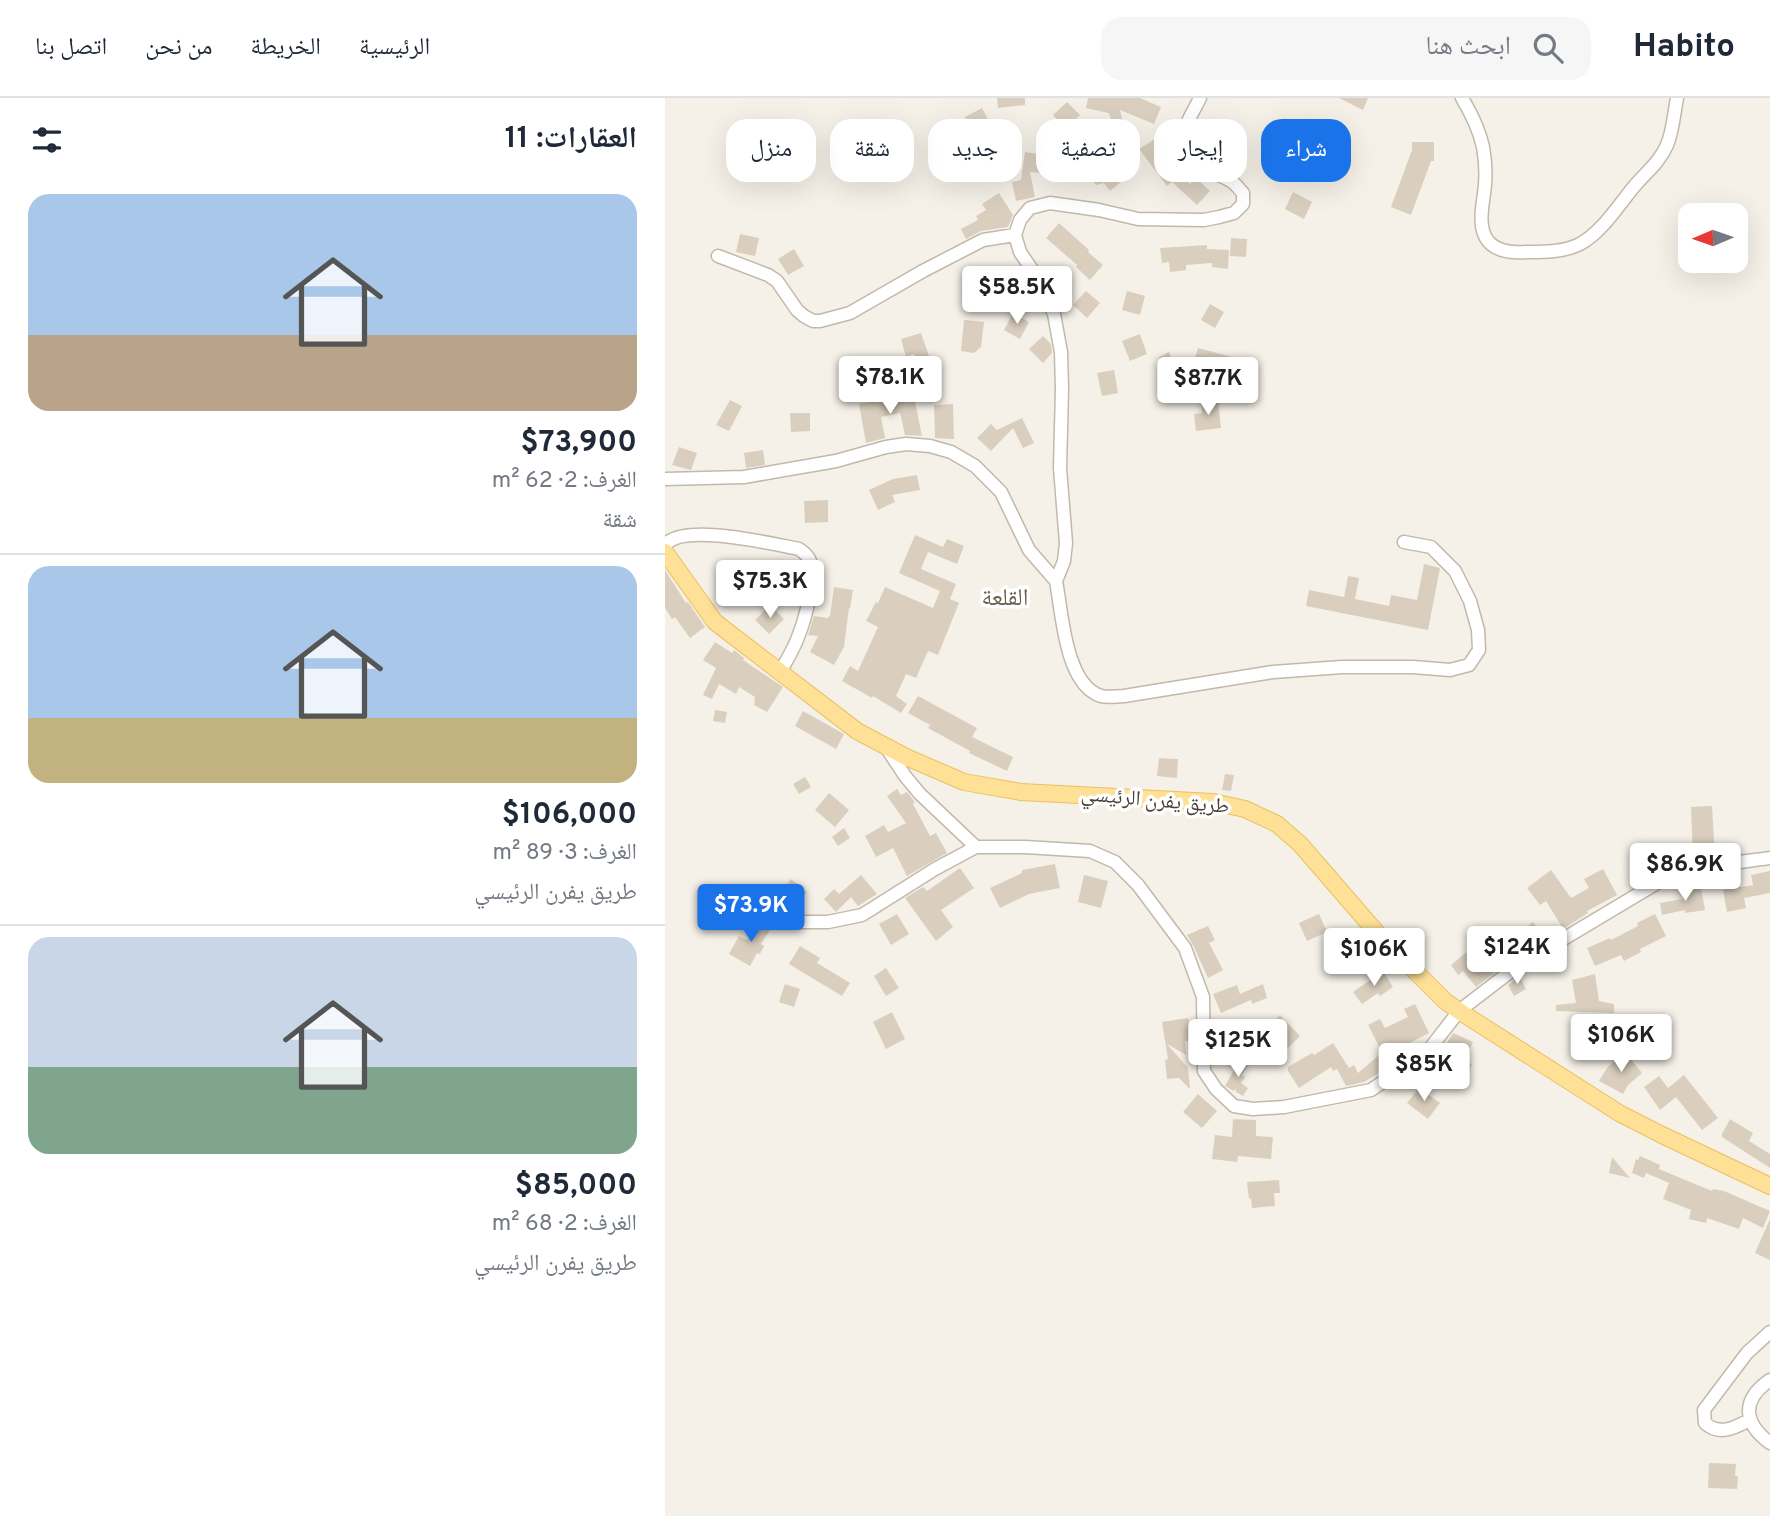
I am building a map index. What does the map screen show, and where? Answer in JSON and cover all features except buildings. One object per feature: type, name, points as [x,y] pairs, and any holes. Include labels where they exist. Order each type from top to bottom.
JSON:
[{"type":"main road","name":"طريق يفرن الرئيسي","points":[[665,552],[715,622],[857,731],[906,757],[964,782],[1021,792],[1213,802],[1245,809],[1277,824],[1300,844],[1377,933],[1458,1011],[1619,1113],[1770,1186]]},
{"type":"street","points":[[1056,581],[1064,561],[1066,543],[1060,468],[1061,352],[1054,314],[1039,280],[1020,252],[1015,235],[1020,220],[1030,208],[1050,204],[1099,210],[1138,219],[1204,220],[1234,213],[1244,204],[1243,192],[1234,183],[1191,159],[1185,146],[1184,133],[1200,98]]},
{"type":"street","points":[[1462,98],[1474,119],[1483,147],[1484,235],[1493,246],[1518,253],[1572,247],[1596,232],[1654,166],[1668,144],[1677,98]]},
{"type":"street","points":[[718,256],[768,275],[777,281],[797,310],[813,321],[820,321],[851,313],[983,240],[1015,235]]},
{"type":"street","points":[[665,479],[744,477],[836,461],[906,444],[951,452],[975,466],[1001,492],[1029,550],[1056,581],[1069,657],[1077,674],[1088,689],[1102,696],[1124,696],[1273,672],[1342,667],[1450,670],[1469,665],[1479,650],[1478,630],[1470,601],[1455,571],[1431,547],[1405,542]]},
{"type":"street","points":[[665,545],[672,538],[703,534],[799,549],[806,554],[810,563],[811,584],[806,610],[798,638],[780,672]]},
{"type":"street","points":[[886,746],[919,794],[976,848]]},
{"type":"street","points":[[793,922],[828,922],[862,915],[935,869],[976,848],[1025,847],[1090,851],[1115,862],[1138,885],[1185,948],[1203,997],[1203,1071],[1216,1089],[1234,1106],[1253,1110],[1284,1107],[1371,1090],[1428,1051],[1458,1011],[1515,968],[1667,877],[1717,865],[1770,858]]},
{"type":"street","points":[[1749,1420],[1725,1430],[1712,1430],[1705,1423],[1704,1410],[1747,1353],[1770,1332]]},
{"type":"street","points":[[1770,1380],[1751,1399],[1749,1420],[1759,1435],[1770,1443]]},
{"type":"district","name":"القلعة","points":[[1005,599]]}]
